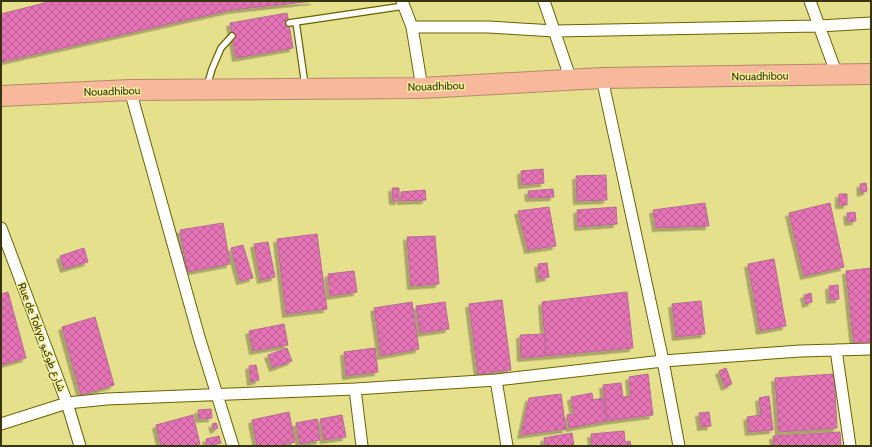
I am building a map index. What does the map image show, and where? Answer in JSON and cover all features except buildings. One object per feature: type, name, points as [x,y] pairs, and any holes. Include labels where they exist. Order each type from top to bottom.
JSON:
[{"type":"highway","name":"Nouadhibou","points":[[1,96],[130,90],[422,88],[602,78],[871,74]]},
{"type":"street","points":[[544,1],[571,80]]},
{"type":"street","points":[[810,1],[837,74]]},
{"type":"street","points":[[403,4],[412,27],[422,88]]},
{"type":"street","points":[[412,27],[488,27],[555,31],[819,26],[871,23]]},
{"type":"street","points":[[602,78],[663,361],[679,446]]},
{"type":"street","points":[[130,90],[199,337],[233,446]]},
{"type":"street","name":"Rue de Tokyo شارع طوكيو","points":[[1,228],[67,403],[80,446]]},
{"type":"street","points":[[1,424],[67,403],[107,399],[355,389],[496,380],[663,361],[800,351],[871,349]]},
{"type":"street","points":[[836,350],[850,446]]},
{"type":"street","points":[[496,380],[507,446]]},
{"type":"street","points":[[355,389],[362,446]]},
{"type":"lane","points":[[289,23],[403,4]]},
{"type":"lane","points":[[296,22],[305,88]]},
{"type":"lane","points":[[206,89],[220,48],[232,36]]}]
